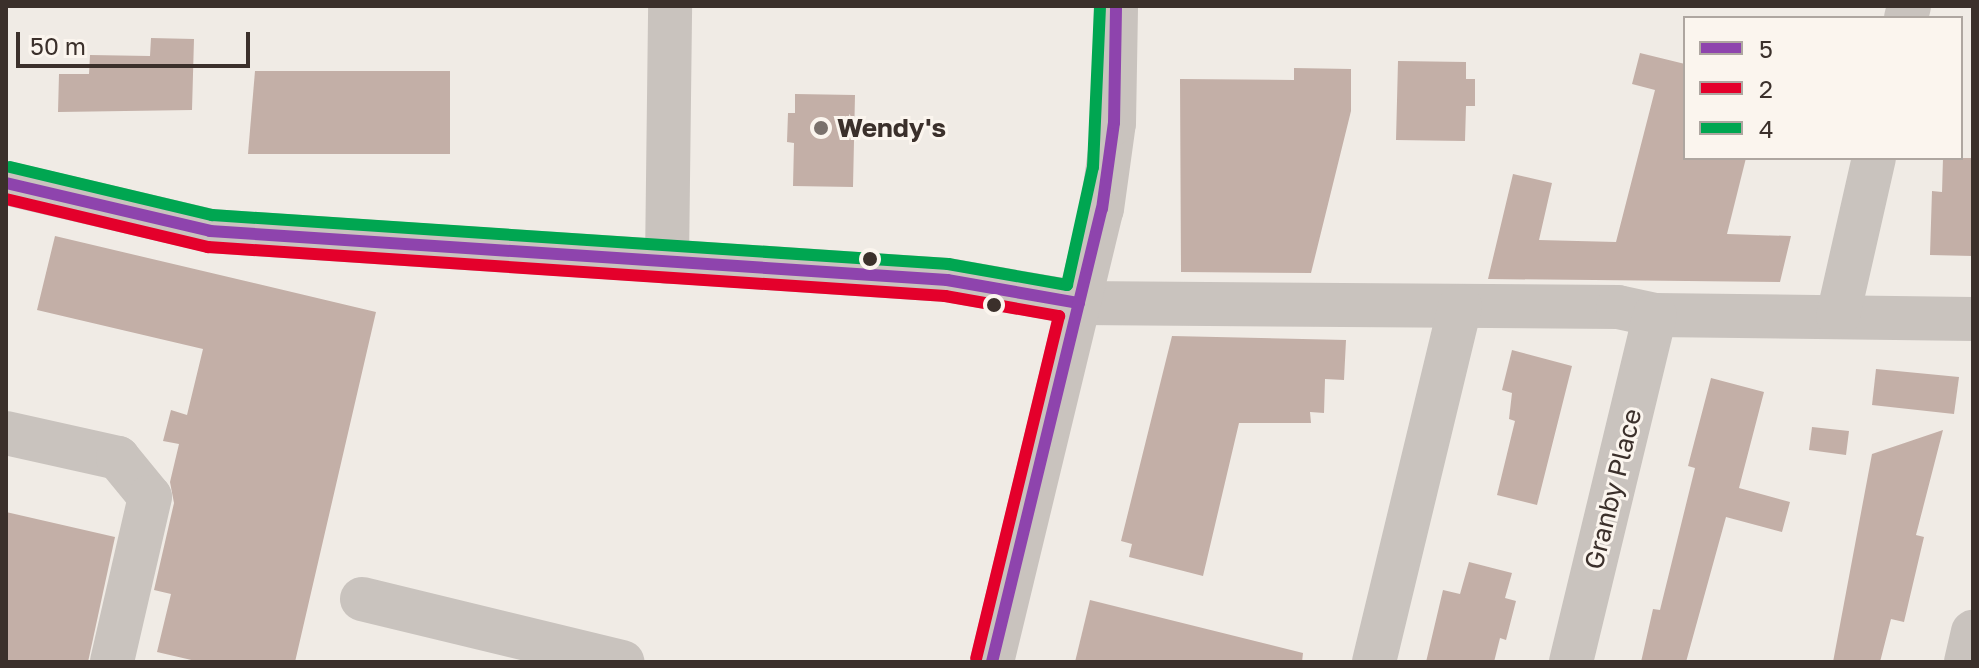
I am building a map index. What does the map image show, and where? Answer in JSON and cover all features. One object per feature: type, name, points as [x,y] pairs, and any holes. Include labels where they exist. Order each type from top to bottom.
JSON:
[{"type":"street","points":[[667,262],[670,6]]},
{"type":"street","points":[[992,662],[1109,169],[1116,6]]},
{"type":"street","points":[[1838,316],[1874,160]]},
{"type":"street","points":[[6,183],[210,231],[947,280],[1079,303],[1618,307],[1655,315],[1973,319]]},
{"type":"street","points":[[1374,662],[1460,306]]},
{"type":"street","name":"Granby Place","points":[[1571,662],[1655,315]]},
{"type":"street","points":[[6,433],[118,458],[150,497],[112,662]]},
{"type":"street","points":[[362,599],[623,662]]},
{"type":"street","points":[[1966,662],[1973,632]]},
{"type":"building","points":[[151,38],[194,39],[192,110],[58,112],[59,74],[89,74],[90,55],[150,56]]},
{"type":"building","points":[[1640,53],[1683,64],[1683,160],[1746,160],[1727,234],[1791,236],[1780,282],[1488,279],[1513,174],[1552,183],[1539,240],[1616,242],[1655,90],[1632,84]]},
{"type":"building","points":[[1398,61],[1466,62],[1466,79],[1475,79],[1475,106],[1466,106],[1465,141],[1396,140]]},
{"type":"building","points":[[1294,68],[1351,69],[1351,111],[1311,273],[1181,272],[1180,79],[1294,80]]},
{"type":"building","points":[[255,71],[450,71],[450,154],[248,154]]},
{"type":"building","name":"Wendy's","points":[[795,94],[855,95],[853,187],[793,186],[794,143],[787,142],[788,113],[795,113]]},
{"type":"building","points":[[1973,158],[1973,256],[1930,255],[1932,191],[1942,192],[1943,160]]},
{"type":"building","points":[[55,236],[376,312],[295,662],[200,662],[157,652],[171,594],[154,590],[174,503],[170,482],[179,444],[163,441],[171,410],[187,415],[203,349],[37,310]]},
{"type":"building","points":[[1172,336],[1346,340],[1344,380],[1325,379],[1324,413],[1310,412],[1311,423],[1239,423],[1203,576],[1129,557],[1132,544],[1121,541]]},
{"type":"building","points":[[1512,350],[1572,366],[1537,505],[1497,495],[1515,421],[1509,419],[1512,393],[1502,390]]},
{"type":"building","points":[[1876,369],[1959,377],[1954,414],[1872,405]]},
{"type":"building","points":[[1711,378],[1764,392],[1739,488],[1790,502],[1782,532],[1726,517],[1686,662],[1641,662],[1653,609],[1660,610],[1695,468],[1688,466]]},
{"type":"building","points":[[1812,427],[1849,431],[1846,455],[1809,450]]},
{"type":"building","points":[[1943,430],[1916,535],[1924,537],[1904,622],[1891,619],[1880,662],[1833,662],[1872,454]]},
{"type":"building","points":[[6,512],[115,537],[88,662],[6,662]]},
{"type":"building","points":[[1469,562],[1512,573],[1505,598],[1516,601],[1506,640],[1500,638],[1494,662],[1426,662],[1443,590],[1460,594]]},
{"type":"building","points":[[1090,600],[1303,653],[1302,662],[1075,662]]},
{"type":"transit line","name":"4","points":[[10,167],[212,215],[948,264],[1067,285],[1093,167],[1100,6]]},
{"type":"transit line","name":"5","points":[[992,662],[1102,209],[1114,123],[1116,6]]},
{"type":"transit line","name":"5","points":[[6,183],[210,231],[947,280],[1079,303]]},
{"type":"transit line","name":"2","points":[[6,199],[208,247],[945,296],[1059,316],[976,658]]},
{"type":"place","name":"Wendy's","points":[[821,128]]}]
